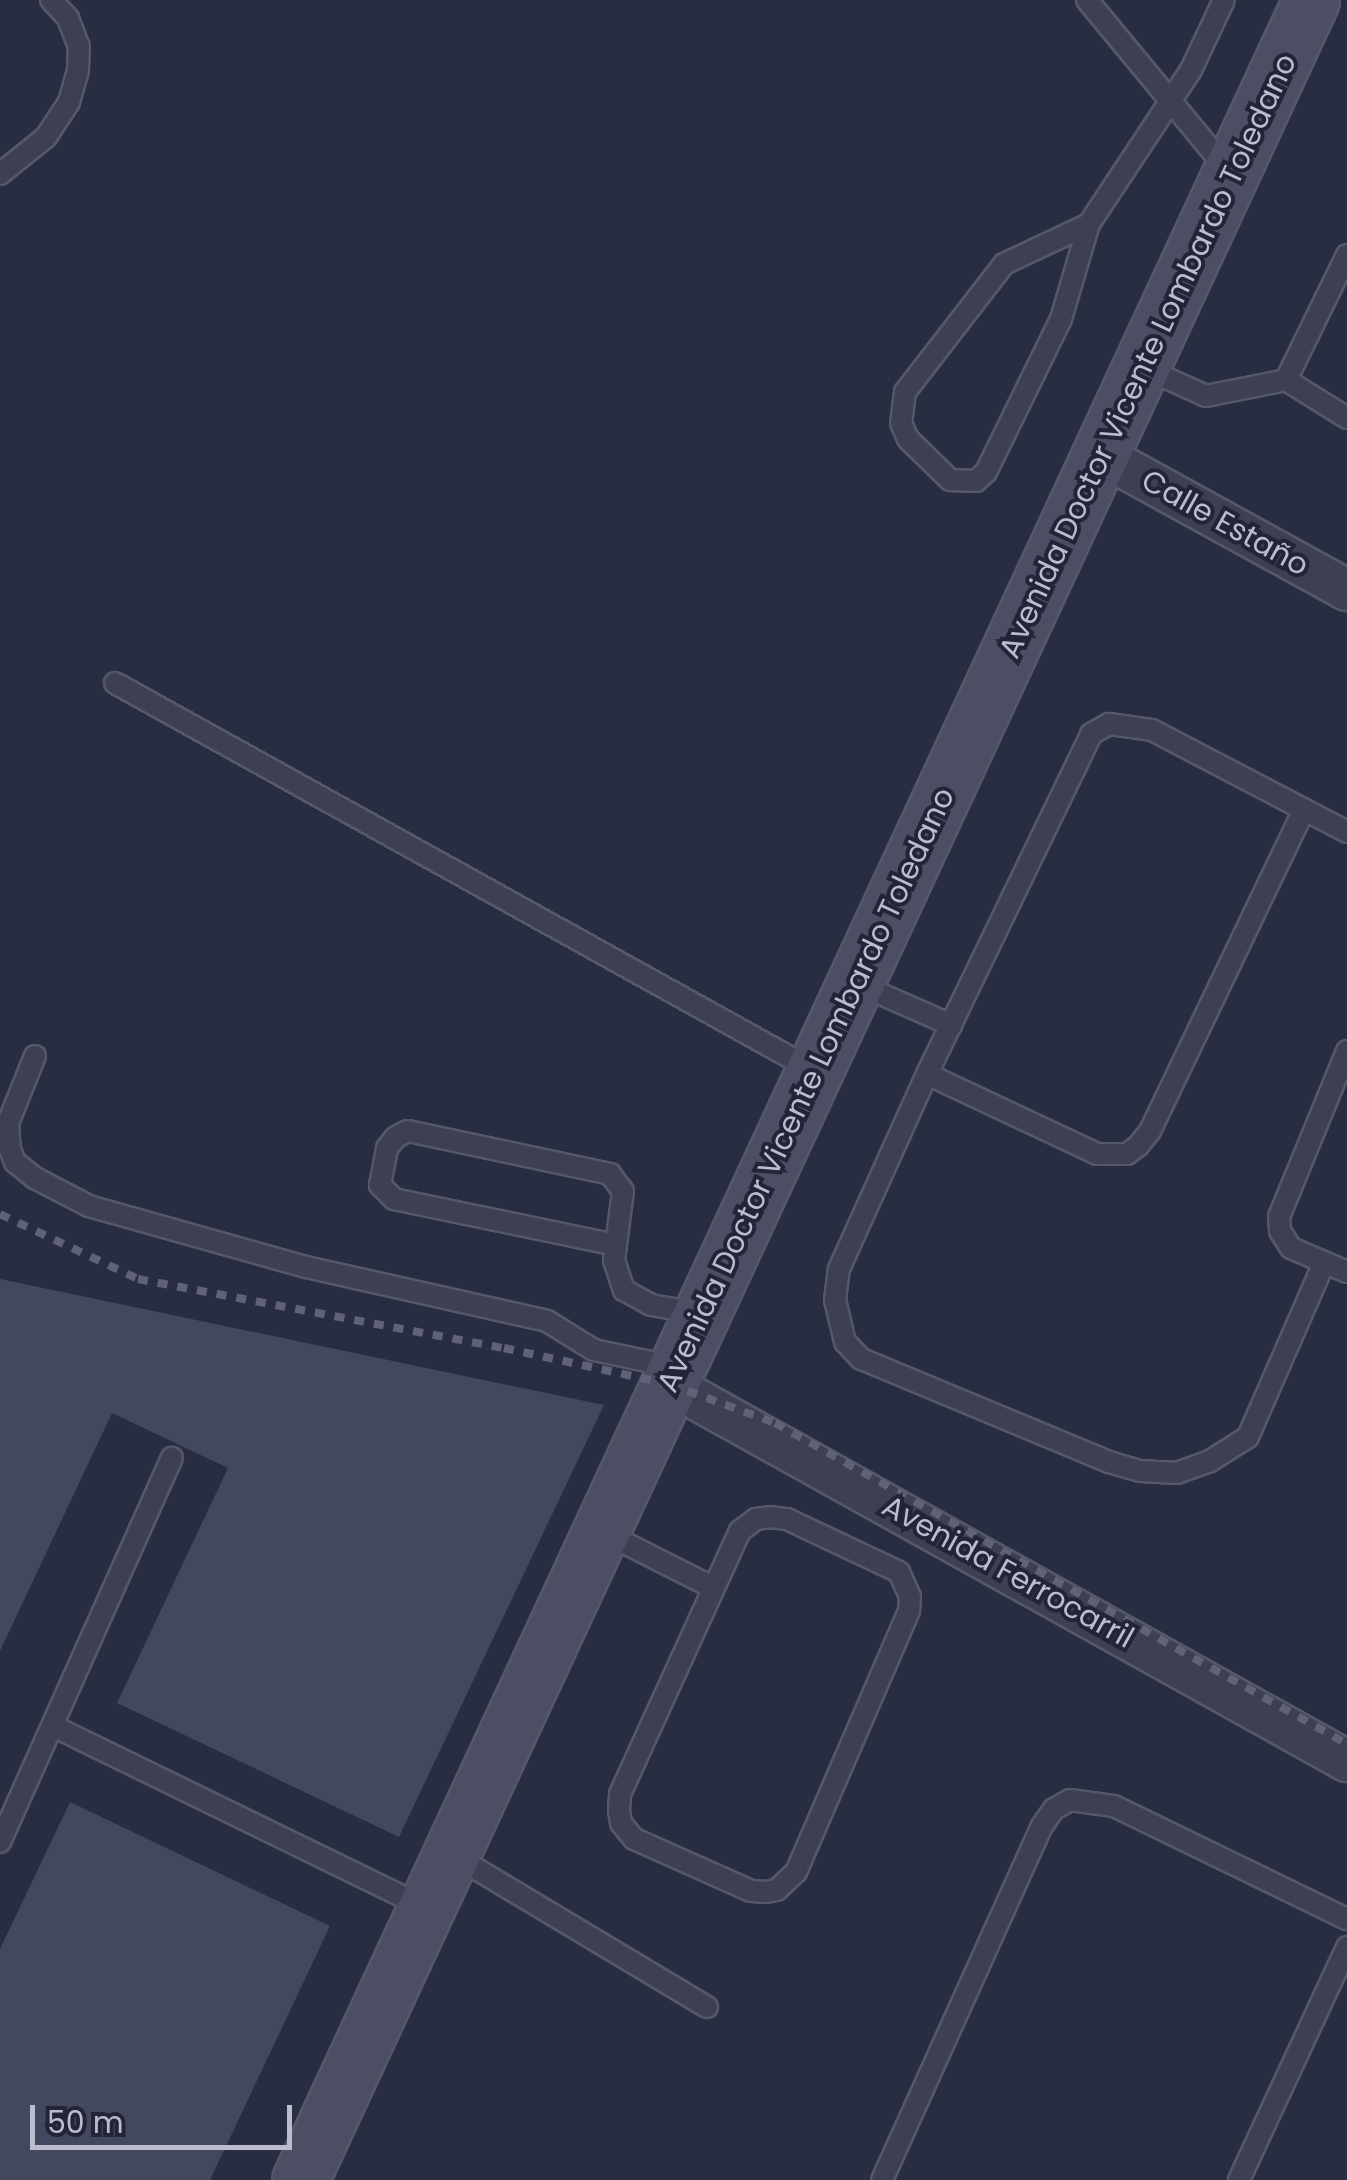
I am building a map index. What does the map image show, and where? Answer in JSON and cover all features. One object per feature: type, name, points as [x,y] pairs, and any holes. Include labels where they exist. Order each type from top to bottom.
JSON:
[{"type":"street","name":"Avenida Doctor Vicente Lombardo Toledano","points":[[300,2180],[700,1313],[1144,368],[1311,0]]},
{"type":"street","name":"Calle Estaño","points":[[1103,456],[1347,590]]},
{"type":"street","name":"Avenida Ferrocarril","points":[[672,1376],[1347,1761]]},
{"type":"lane","points":[[0,174],[46,137],[68,102],[78,70],[79,47],[68,18],[52,0]]},
{"type":"lane","points":[[1088,0],[1232,174]]},
{"type":"lane","points":[[1089,224],[1004,264],[904,392],[902,423],[908,439],[950,480],[976,481],[986,472],[1062,319],[1089,224],[1191,70],[1224,0]]},
{"type":"lane","points":[[1286,380],[1347,255]]},
{"type":"lane","points":[[1144,368],[1206,396],[1286,380],[1347,418]]},
{"type":"lane","points":[[115,683],[815,1072]]},
{"type":"lane","points":[[1324,1263],[1248,1438],[1210,1462],[1178,1473],[1140,1471],[1109,1462],[861,1359],[846,1342],[835,1300],[839,1268],[927,1074],[1091,734],[1109,724],[1152,730],[1347,832]]},
{"type":"lane","points":[[927,1074],[1097,1154],[1127,1154],[1150,1130],[1303,811]]},
{"type":"lane","points":[[856,983],[951,1025]]},
{"type":"lane","points":[[1347,1051],[1279,1217],[1280,1231],[1291,1248],[1347,1272]]},
{"type":"lane","points":[[35,1056],[8,1123],[10,1149],[16,1162],[35,1178],[90,1206],[306,1267],[547,1321],[594,1350],[672,1376]]},
{"type":"lane","points":[[616,1245],[394,1199],[380,1186],[387,1148],[396,1136],[408,1131],[601,1169],[618,1181],[622,1191],[616,1245],[618,1278],[635,1300],[700,1313]]},
{"type":"lane","points":[[0,1842],[172,1458]]},
{"type":"lane","points":[[770,1517],[787,1520],[899,1572],[909,1587],[909,1612],[796,1872],[777,1890],[751,1891],[634,1839],[621,1823],[620,1794],[712,1587],[740,1531],[756,1518],[770,1517]]},
{"type":"lane","points":[[601,1531],[712,1587]]},
{"type":"lane","points":[[53,1726],[426,1907]]},
{"type":"lane","points":[[882,2180],[1042,1826],[1054,1809],[1070,1800],[1114,1806],[1347,1920]]},
{"type":"lane","points":[[451,1854],[707,2007]]},
{"type":"lane","points":[[1239,2180],[1347,1947]]},
{"type":"building","points":[[0,1279],[604,1405],[399,1837],[117,1703],[228,1468],[112,1413],[0,1651]]},
{"type":"building","points":[[70,1802],[330,1926],[210,2180],[0,2180],[0,1949]]},
{"type":"railway","points":[[0,1214],[138,1279],[504,1348],[669,1384],[775,1423],[1347,1744]]}]
